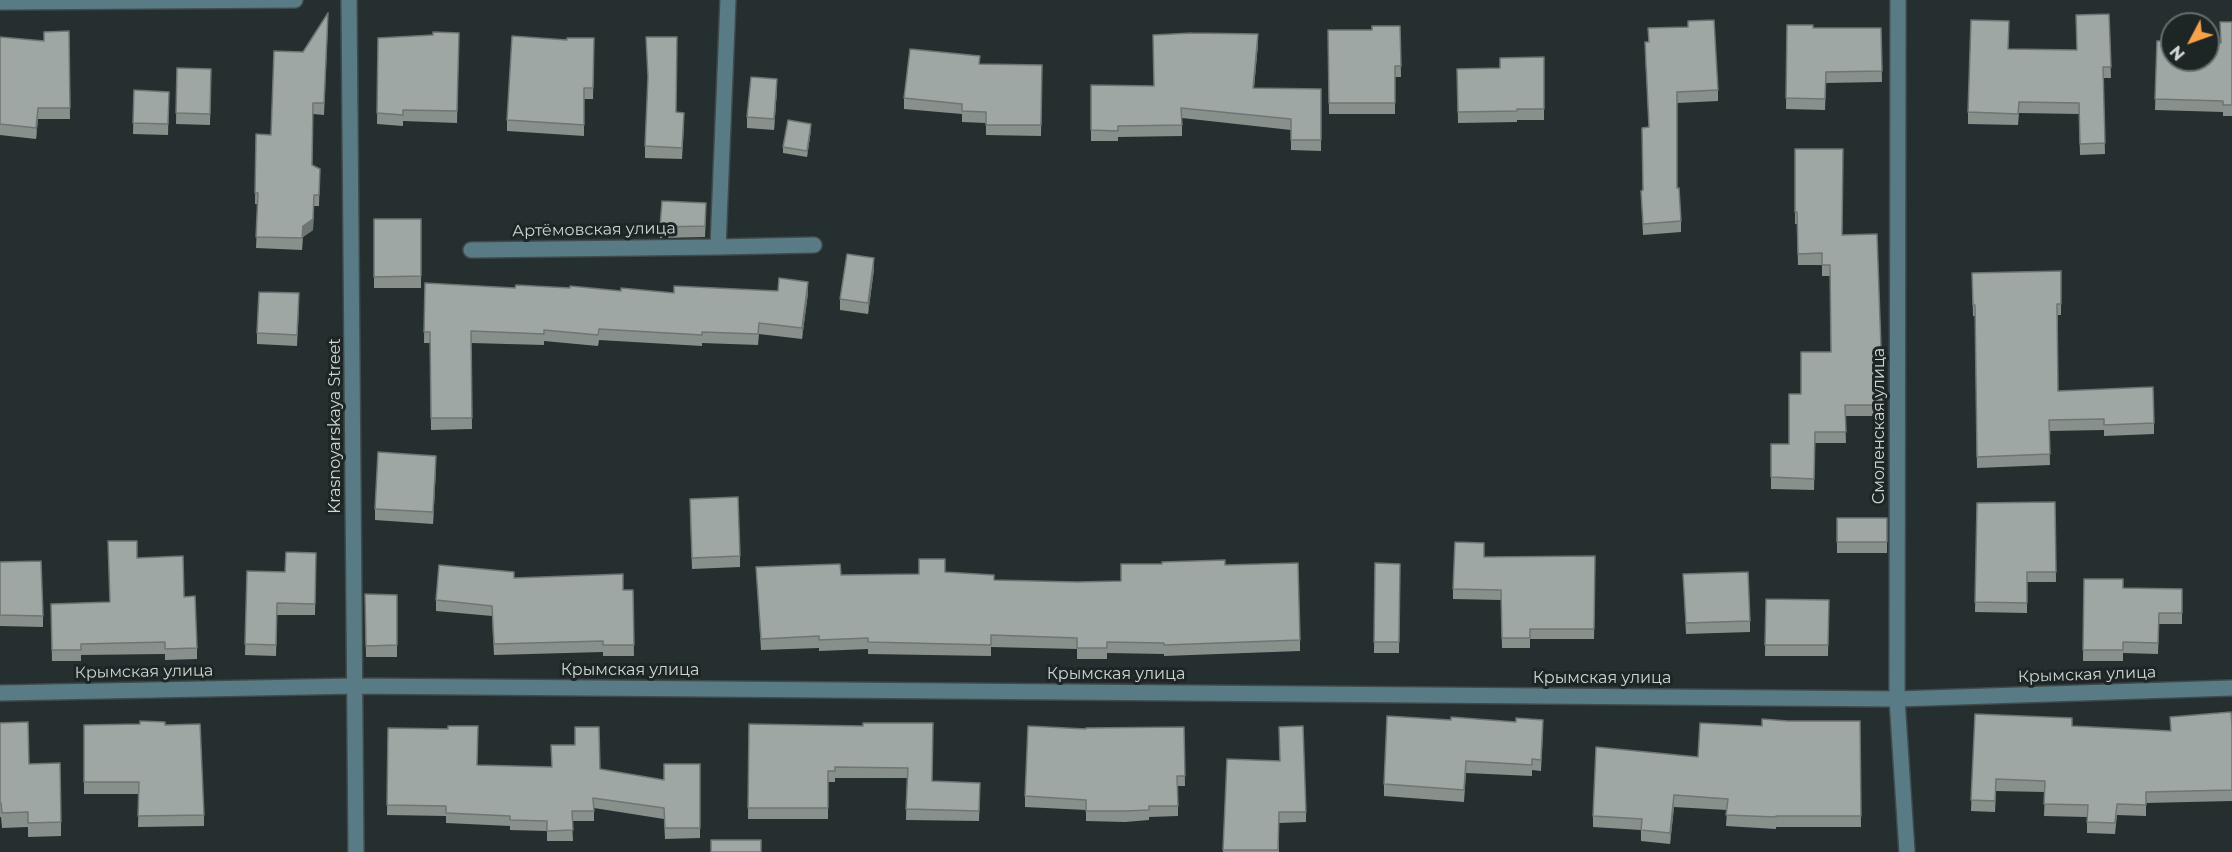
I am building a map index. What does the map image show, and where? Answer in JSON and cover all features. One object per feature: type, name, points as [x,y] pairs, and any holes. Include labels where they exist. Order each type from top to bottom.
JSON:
[{"type":"street","points":[[0,2],[295,0]]},
{"type":"street","name":"Krasnoyarskaya Street","points":[[349,0],[356,852]]},
{"type":"street","points":[[718,247],[728,0]]},
{"type":"street","name":"Смоленская улица","points":[[1898,0],[1897,699],[1907,852]]},
{"type":"street","name":"Артёмовская улица","points":[[471,250],[814,245]]},
{"type":"street","name":"Крымская улица","points":[[0,693],[355,686],[1897,699],[2232,688]]},
{"type":"building","points":[[328,13],[324,103],[313,103],[312,165],[320,169],[319,195],[314,195],[313,219],[303,226],[302,238],[256,237],[258,193],[255,193],[256,134],[271,135],[274,51],[303,52]]},
{"type":"building","points":[[2109,14],[2111,67],[2103,67],[2105,143],[2080,144],[2079,103],[2019,102],[2018,114],[1968,112],[1971,20],[2009,21],[2008,49],[2077,50],[2076,15]]},
{"type":"building","points":[[1714,20],[1718,90],[1677,92],[1677,188],[1679,188],[1681,221],[1643,224],[1642,128],[1649,127],[1645,42],[1649,42],[1648,28],[1688,27],[1688,21]]},
{"type":"building","points":[[2220,22],[2232,22],[2232,105],[2223,105],[2223,101],[2155,99],[2157,41],[2160,41],[2160,72],[2220,72]]},
{"type":"building","points":[[1787,25],[1813,25],[1813,28],[1881,28],[1882,71],[1826,72],[1825,99],[1786,98]]},
{"type":"building","points":[[1372,26],[1400,26],[1401,66],[1395,66],[1395,103],[1329,103],[1328,30],[1372,30]]},
{"type":"building","points":[[69,31],[70,108],[38,108],[36,128],[0,124],[0,37],[44,41],[44,32]]},
{"type":"building","points":[[433,32],[459,33],[457,111],[403,110],[403,115],[377,113],[378,38],[433,35]]},
{"type":"building","points":[[1258,34],[1253,88],[1321,89],[1321,140],[1291,140],[1291,119],[1181,108],[1182,125],[1118,126],[1118,131],[1091,130],[1091,85],[1154,86],[1153,35]]},
{"type":"building","points":[[512,36],[567,40],[567,38],[594,38],[593,88],[584,88],[584,125],[507,120]]},
{"type":"building","points":[[646,37],[677,37],[676,112],[684,113],[682,148],[645,146],[648,77]]},
{"type":"building","points":[[910,49],[980,56],[979,64],[1042,65],[1041,125],[986,125],[986,112],[962,111],[962,104],[904,98]]},
{"type":"building","points":[[1544,57],[1544,109],[1458,112],[1457,69],[1500,68],[1500,58]]},
{"type":"building","points":[[177,68],[211,69],[210,114],[176,113]]},
{"type":"building","points":[[751,77],[777,79],[774,119],[747,117]]},
{"type":"building","points":[[134,90],[169,92],[168,124],[133,123]]},
{"type":"building","points":[[788,120],[811,124],[807,151],[783,147]]},
{"type":"building","points":[[1795,149],[1843,149],[1842,235],[1877,234],[1883,405],[1845,405],[1846,432],[1815,432],[1814,479],[1771,477],[1771,444],[1789,444],[1789,394],[1801,394],[1801,352],[1831,352],[1830,265],[1822,265],[1822,253],[1798,254]]},
{"type":"building","points":[[662,201],[706,203],[705,226],[660,227]]},
{"type":"building","points":[[374,219],[421,219],[421,276],[374,277]]},
{"type":"building","points":[[847,254],[874,258],[868,303],[840,299]]},
{"type":"building","points":[[2061,271],[2061,304],[2057,304],[2058,391],[2153,387],[2154,423],[2104,425],[2104,419],[2049,420],[2050,454],[1977,457],[1975,305],[1973,305],[1972,273]]},
{"type":"building","points":[[779,278],[808,282],[802,328],[759,323],[758,334],[702,332],[702,335],[599,329],[598,335],[544,330],[544,334],[471,331],[472,418],[431,418],[430,332],[424,332],[425,283],[515,288],[516,285],[570,288],[570,286],[621,291],[621,288],[674,293],[674,286],[778,291]]},
{"type":"building","points":[[259,292],[299,293],[297,335],[257,333]]},
{"type":"building","points":[[378,452],[436,456],[433,512],[375,509]]},
{"type":"building","points":[[738,497],[740,556],[692,558],[690,499]]},
{"type":"building","points":[[2055,502],[2056,572],[2027,572],[2027,603],[1975,602],[1977,503]]},
{"type":"building","points":[[1837,518],[1887,518],[1887,542],[1837,542]]},
{"type":"building","points":[[108,541],[137,541],[137,558],[183,556],[184,597],[195,596],[197,648],[165,649],[165,642],[81,644],[81,650],[52,650],[51,604],[110,602]]},
{"type":"building","points":[[1455,542],[1484,543],[1484,557],[1595,556],[1594,629],[1530,629],[1530,638],[1502,638],[1501,590],[1453,589]]},
{"type":"building","points":[[286,552],[316,553],[315,604],[277,603],[276,645],[245,644],[247,571],[285,572]]},
{"type":"building","points":[[919,559],[945,559],[945,572],[994,575],[994,580],[1077,582],[1121,581],[1121,564],[1225,560],[1225,565],[1298,563],[1300,640],[1164,645],[1164,643],[1107,642],[1107,648],[1077,648],[1077,638],[991,635],[991,645],[868,642],[868,638],[819,640],[819,636],[761,639],[756,567],[840,564],[841,575],[919,574]]},
{"type":"building","points":[[41,561],[43,616],[0,615],[0,562]]},
{"type":"building","points":[[1375,563],[1400,564],[1399,642],[1374,642]]},
{"type":"building","points":[[439,565],[514,572],[514,578],[623,574],[623,590],[633,590],[634,645],[603,645],[603,641],[494,644],[492,606],[436,600]]},
{"type":"building","points":[[1748,572],[1750,621],[1686,623],[1683,574]]},
{"type":"building","points":[[2084,579],[2123,579],[2123,588],[2182,589],[2182,613],[2159,613],[2158,643],[2123,642],[2123,650],[2083,650]]},
{"type":"building","points":[[365,594],[397,595],[397,645],[366,646]]},
{"type":"building","points":[[1766,599],[1829,600],[1828,645],[1765,645]]},
{"type":"building","points":[[2231,712],[2232,790],[2146,792],[2146,805],[2117,804],[2115,823],[2087,822],[2088,805],[2044,804],[2045,781],[1996,779],[1995,801],[1971,800],[1975,714],[2072,718],[2072,726],[2171,731],[2170,717]]},
{"type":"building","points":[[1387,716],[1451,720],[1451,717],[1516,722],[1516,718],[1543,720],[1541,760],[1532,759],[1532,765],[1466,761],[1464,790],[1384,784]]},
{"type":"building","points":[[1762,719],[1860,721],[1861,816],[1726,815],[1728,799],[1674,795],[1670,833],[1641,830],[1642,819],[1593,816],[1596,747],[1698,757],[1700,723],[1762,726]]},
{"type":"building","points":[[140,721],[165,722],[165,725],[200,724],[204,815],[138,816],[139,782],[84,782],[84,725],[140,724]]},
{"type":"building","points":[[28,722],[29,764],[60,763],[61,822],[28,823],[28,812],[2,813],[0,723]]},
{"type":"building","points":[[863,723],[933,723],[932,781],[980,783],[979,811],[906,809],[908,768],[835,767],[835,771],[828,771],[828,808],[748,808],[749,724],[863,726]]},
{"type":"building","points":[[448,726],[478,726],[477,765],[552,767],[551,745],[575,745],[575,727],[599,727],[600,769],[664,780],[664,764],[700,764],[700,828],[665,828],[664,808],[593,798],[594,811],[572,811],[573,830],[547,831],[547,821],[510,820],[510,816],[446,813],[446,806],[387,805],[388,728],[448,729]]},
{"type":"building","points":[[1028,726],[1086,729],[1184,727],[1185,776],[1177,776],[1178,806],[1149,806],[1149,810],[1086,811],[1086,800],[1025,796]]},
{"type":"building","points":[[1303,726],[1306,812],[1279,812],[1278,850],[1223,850],[1227,759],[1280,761],[1279,727]]},
{"type":"building","points":[[711,840],[761,840],[761,852],[711,852]]}]
